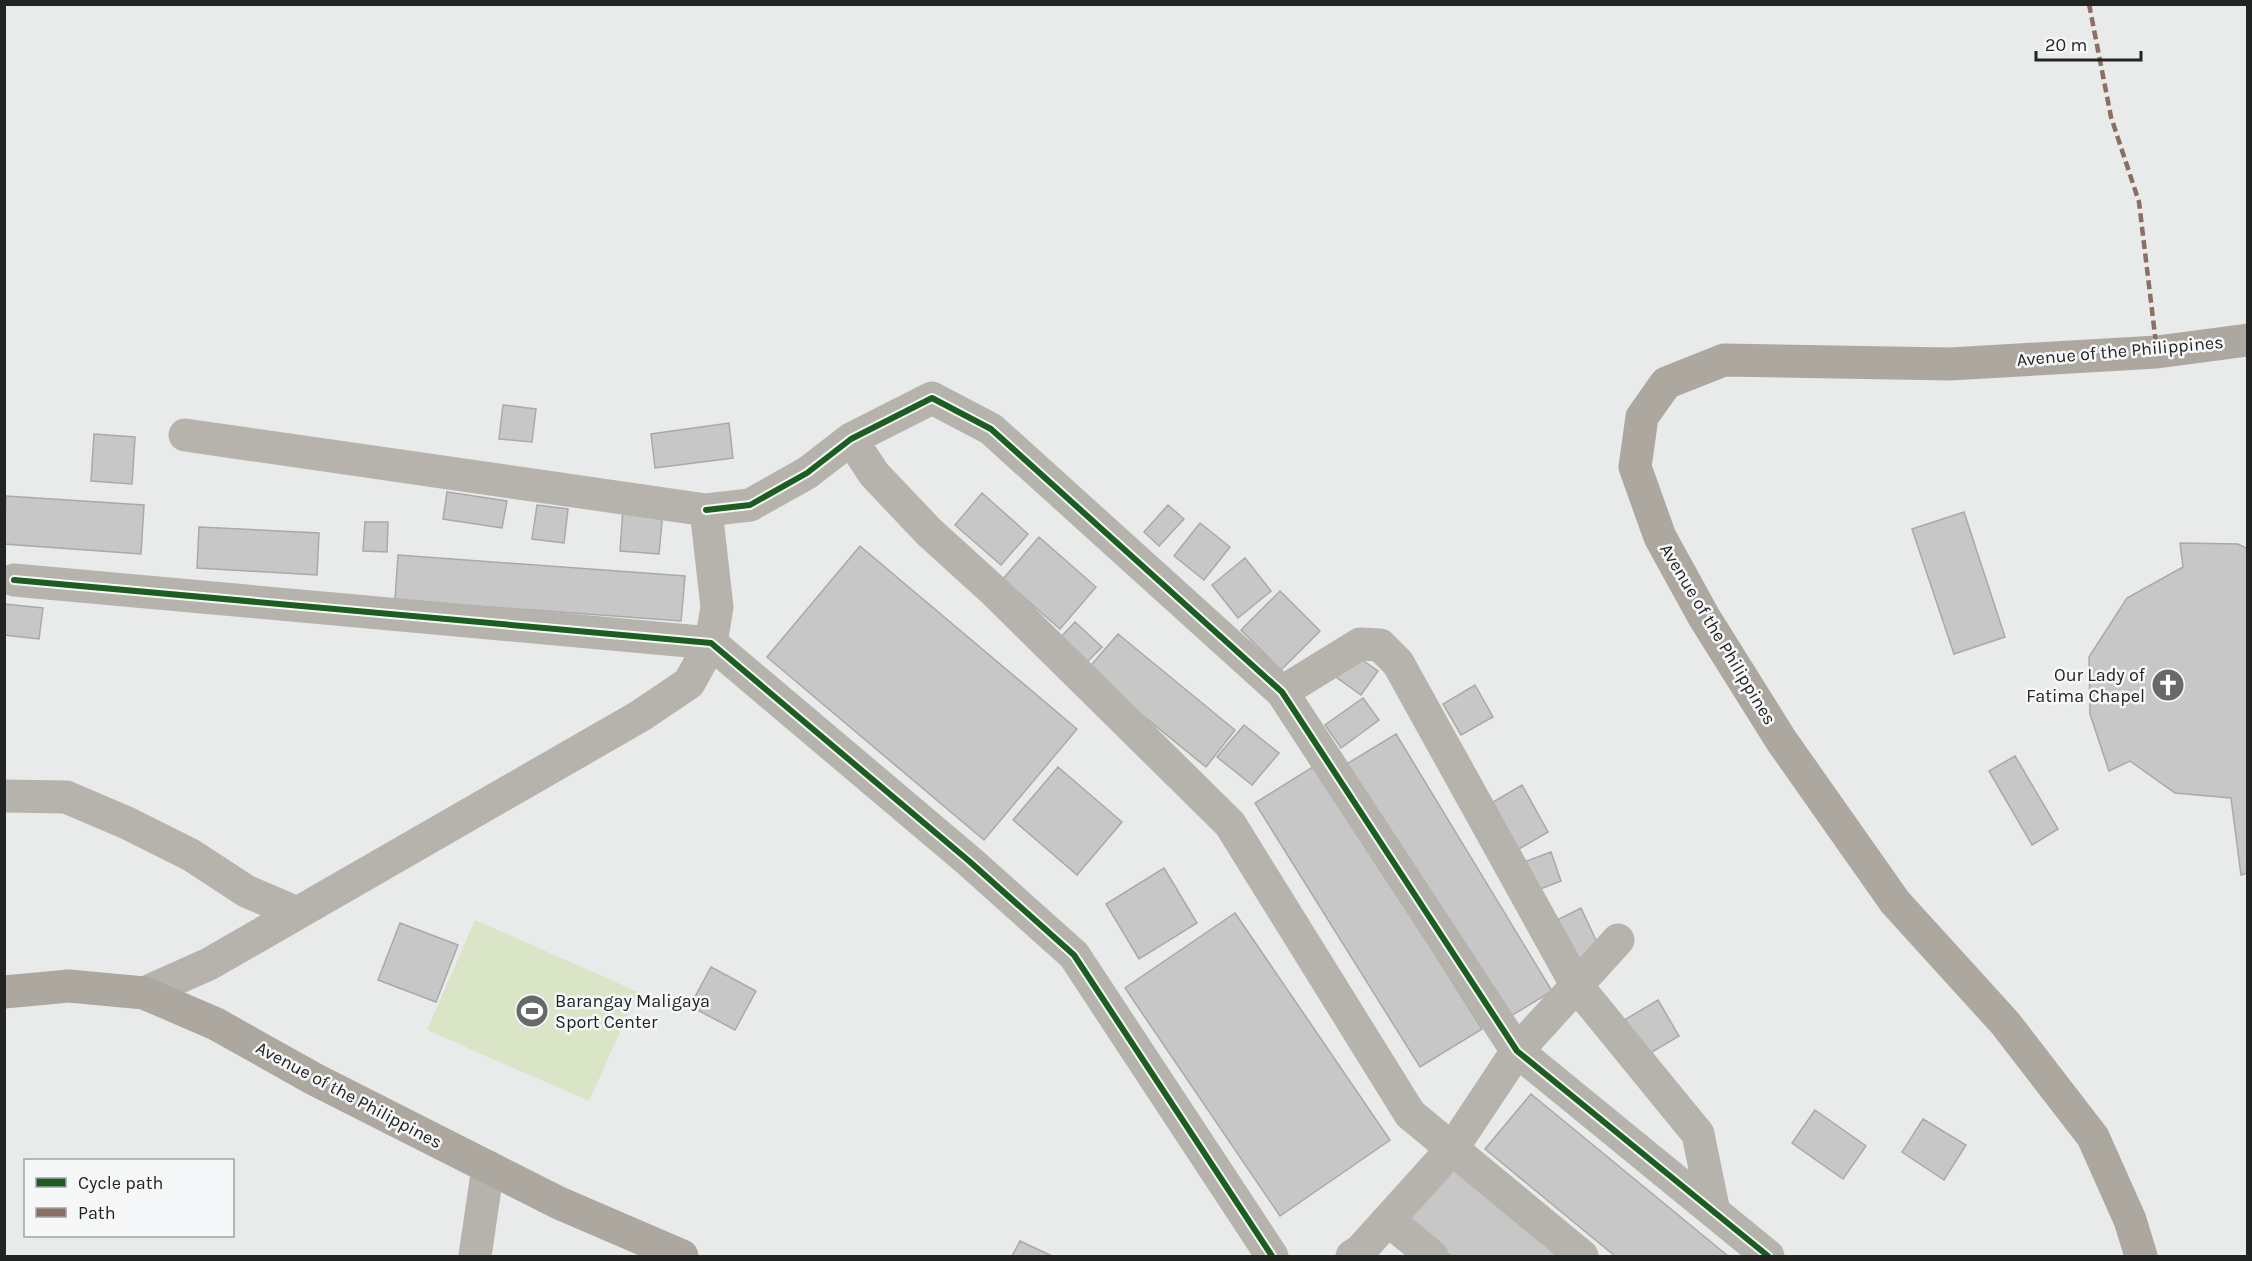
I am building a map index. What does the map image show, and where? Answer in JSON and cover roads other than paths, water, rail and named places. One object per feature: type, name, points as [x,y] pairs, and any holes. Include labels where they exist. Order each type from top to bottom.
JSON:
[{"type":"main road","name":"Avenue of the Philippines","points":[[2141,1257],[2130,1221],[2093,1137],[2005,1023],[1895,902],[1781,740],[1704,616],[1660,537],[1635,467],[1641,417],[1666,383],[1724,360],[1950,364],[2157,352],[2247,340]]},
{"type":"main road","name":"Avenue of the Philippines","points":[[4,992],[69,986],[144,993],[216,1024],[314,1079],[559,1203],[682,1257]]},
{"type":"street","points":[[185,435],[706,510],[750,505],[807,473],[851,439],[932,398],[991,429],[1282,692],[1517,1051],[1768,1257]]},
{"type":"street","points":[[851,439],[874,474],[929,531],[994,591],[1230,824],[1410,1114],[1582,1257]]},
{"type":"street","points":[[144,993],[209,964],[640,716],[688,683],[711,642],[717,607],[706,510]]},
{"type":"street","points":[[14,580],[711,642],[969,861],[1074,955],[1272,1257]]},
{"type":"street","points":[[1282,692],[1360,644],[1380,645],[1398,663],[1577,986],[1698,1134],[1714,1212]]},
{"type":"street","points":[[4,796],[66,797],[127,823],[191,855],[246,891],[297,913]]},
{"type":"street","points":[[1352,1257],[1452,1149],[1517,1051],[1618,940]]},
{"type":"street","points":[[475,1257],[488,1167]]},
{"type":"street","points":[[1388,1220],[1432,1257]]},
{"type":"place","name":"Our Lady of Fatima Chapel","points":[[2168,685]]},
{"type":"place","name":"Barangay Maligaya Sport Center","points":[[532,1011]]}]
